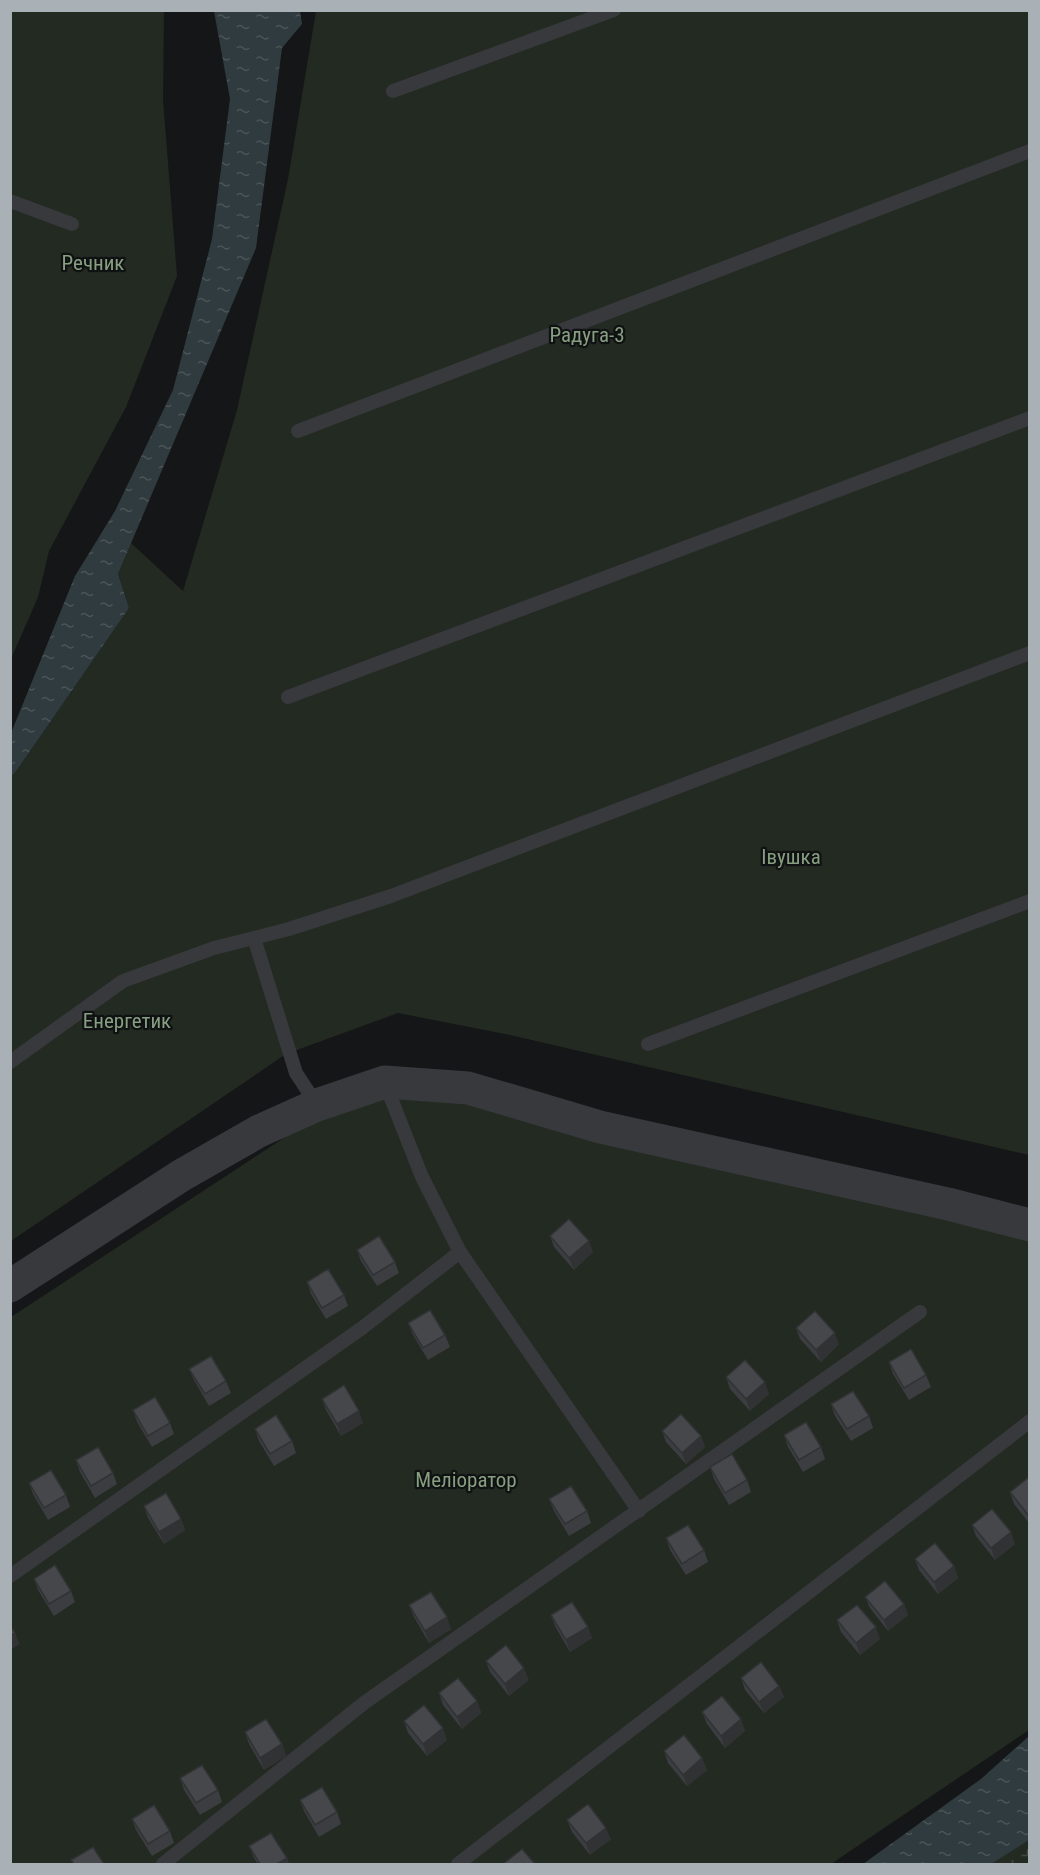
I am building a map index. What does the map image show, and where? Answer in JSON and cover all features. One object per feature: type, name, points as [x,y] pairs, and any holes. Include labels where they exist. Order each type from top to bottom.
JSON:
[{"type":"street","points":[[10,1286],[182,1174],[259,1131],[317,1105],[385,1082],[468,1088],[600,1127],[948,1204],[1029,1225]]},
{"type":"lane","points":[[393,92],[614,10]]},
{"type":"lane","points":[[298,431],[1029,151]]},
{"type":"lane","points":[[10,201],[72,224]]},
{"type":"lane","points":[[288,697],[1029,418]]},
{"type":"lane","points":[[10,1062],[123,981],[214,948],[289,929],[391,896],[1029,653]]},
{"type":"lane","points":[[648,1044],[1029,901]]},
{"type":"lane","points":[[254,938],[296,1073],[317,1105]]},
{"type":"lane","points":[[385,1082],[422,1177],[460,1252],[639,1511]]},
{"type":"lane","points":[[10,1576],[362,1328],[460,1252]]},
{"type":"lane","points":[[163,1864],[364,1703],[920,1312]]},
{"type":"lane","points":[[458,1864],[1029,1421]]},
{"type":"green space","name":"Речник","points":[[11,11],[164,11],[163,100],[177,276],[126,407],[49,551],[38,597],[11,659]]},
{"type":"green space","points":[[316,11],[1029,11],[1029,1155],[510,1035],[398,1013],[286,1054],[11,1241],[11,777],[129,608],[118,574],[131,543],[183,591],[237,410],[288,179]]},
{"type":"green space","name":"Меліоратор","points":[[446,1076],[1029,1234],[1029,1730],[831,1864],[11,1864],[11,1317],[328,1109]]},
{"type":"green space","points":[[1029,1840],[1029,1864],[991,1864],[995,1861]]},
{"type":"water","points":[[214,11],[300,11],[302,24],[282,48],[256,248],[118,574],[129,608],[11,777],[11,733],[75,576],[115,511],[173,390],[212,239],[230,99]]},
{"type":"water","points":[[1029,1736],[1029,1840],[991,1864],[863,1864],[981,1779]]},
{"type":"building","points":[[569,1219],[589,1241],[569,1258],[550,1236]]},
{"type":"building","points":[[379,1236],[395,1262],[373,1275],[357,1250]]},
{"type":"building","points":[[328,1269],[344,1295],[322,1308],[307,1282]]},
{"type":"building","points":[[430,1310],[445,1335],[423,1348],[408,1323]]},
{"type":"building","points":[[815,1311],[835,1333],[816,1350],[796,1328]]},
{"type":"building","points":[[911,1349],[926,1375],[904,1388],[889,1362]]},
{"type":"building","points":[[211,1356],[226,1381],[205,1394],[189,1369]]},
{"type":"building","points":[[745,1360],[765,1382],[746,1399],[726,1377]]},
{"type":"building","points":[[344,1385],[359,1411],[337,1424],[322,1399]]},
{"type":"building","points":[[853,1391],[869,1416],[847,1429],[831,1404]]},
{"type":"building","points":[[155,1397],[170,1423],[148,1436],[133,1410]]},
{"type":"building","points":[[681,1414],[701,1436],[682,1453],[662,1431]]},
{"type":"building","points":[[276,1415],[292,1441],[270,1454],[255,1429]]},
{"type":"building","points":[[806,1422],[821,1447],[799,1460],[784,1435]]},
{"type":"building","points":[[98,1447],[113,1473],[91,1486],[76,1460]]},
{"type":"building","points":[[732,1454],[747,1480],[725,1493],[710,1467]]},
{"type":"building","points":[[51,1470],[66,1495],[44,1508],[29,1483]]},
{"type":"building","points":[[1029,1477],[1029,1516],[1010,1492]]},
{"type":"building","points":[[571,1486],[587,1511],[565,1524],[549,1499]]},
{"type":"building","points":[[166,1493],[181,1519],[159,1532],[144,1506]]},
{"type":"building","points":[[992,1509],[1011,1532],[991,1548],[972,1525]]},
{"type":"building","points":[[688,1525],[704,1550],[682,1564],[666,1538]]},
{"type":"building","points":[[935,1543],[954,1566],[934,1582],[915,1559]]},
{"type":"building","points":[[55,1565],[71,1591],[49,1604],[34,1579]]},
{"type":"building","points":[[885,1581],[904,1604],[884,1620],[865,1597]]},
{"type":"building","points":[[431,1592],[447,1617],[425,1631],[409,1605]]},
{"type":"building","points":[[572,1602],[588,1627],[566,1640],[551,1615]]},
{"type":"building","points":[[857,1605],[876,1627],[856,1643],[837,1620]]},
{"type":"building","points":[[10,1625],[15,1633],[10,1636]]},
{"type":"building","points":[[506,1645],[524,1668],[505,1684],[486,1661]]},
{"type":"building","points":[[761,1662],[779,1686],[759,1702],[741,1678]]},
{"type":"building","points":[[458,1678],[477,1701],[457,1717],[439,1693]]},
{"type":"building","points":[[722,1696],[741,1719],[721,1736],[702,1712]]},
{"type":"building","points":[[424,1705],[443,1728],[423,1744],[404,1721]]},
{"type":"building","points":[[266,1719],[282,1744],[260,1758],[245,1732]]},
{"type":"building","points":[[684,1735],[702,1758],[683,1775],[664,1751]]},
{"type":"building","points":[[202,1765],[218,1790],[196,1803],[180,1778]]},
{"type":"building","points":[[322,1787],[337,1812],[315,1825],[300,1800]]},
{"type":"building","points":[[588,1804],[606,1828],[586,1843],[567,1820]]},
{"type":"building","points":[[154,1805],[170,1831],[148,1844],[132,1819]]},
{"type":"building","points":[[271,1833],[287,1858],[277,1864],[260,1864],[249,1846]]},
{"type":"building","points":[[93,1847],[104,1864],[74,1864],[71,1860]]},
{"type":"building","points":[[522,1849],[535,1864],[503,1864]]},
{"type":"park label","name":"Радуга-3","points":[[587,335]]},
{"type":"park label","name":"Івушка","points":[[791,857]]},
{"type":"park label","name":"Енергетик","points":[[127,1021]]}]
